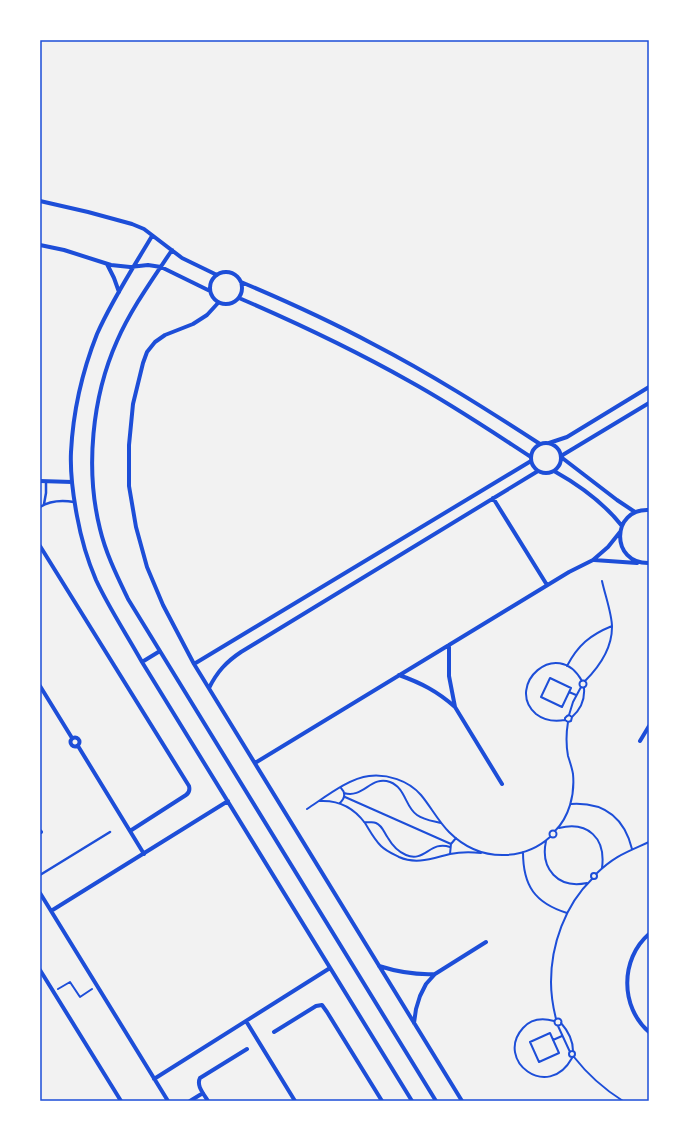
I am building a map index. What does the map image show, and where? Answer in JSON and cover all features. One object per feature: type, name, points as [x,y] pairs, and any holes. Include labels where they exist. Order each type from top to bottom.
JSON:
[{"type":"street","points":[[40,201],[88,212],[132,224],[144,229],[186,260],[216,275]]},
{"type":"street","points":[[152,236],[111,306],[87,363],[79,392],[72,446],[72,482],[80,533],[87,557],[96,580],[142,662],[412,1101]]},
{"type":"street","points":[[40,245],[64,250],[107,264],[134,267],[148,265],[161,267],[210,291]]},
{"type":"street","points":[[172,250],[130,315],[117,341],[99,396],[94,425],[92,454],[95,507],[100,529],[115,572],[128,599],[436,1101]]},
{"type":"street","points":[[107,264],[119,292]]},
{"type":"street","points":[[222,272],[233,274],[238,277],[241,282],[242,293],[233,303],[226,305],[218,303],[213,298],[210,291],[212,279],[222,272]]},
{"type":"street","points":[[241,282],[311,313],[379,347],[458,392],[540,444]]},
{"type":"street","points":[[239,298],[368,358],[451,405],[531,459]]},
{"type":"street","points":[[218,303],[207,315],[193,324],[165,335],[155,342],[143,363],[133,404],[129,445],[130,493],[136,527],[147,567],[163,605],[194,664],[462,1101]]},
{"type":"street","points":[[649,387],[567,437],[549,443],[540,444],[535,447],[532,452],[532,465],[538,471],[544,473],[554,471],[558,467],[561,456],[649,403]]},
{"type":"street","points":[[549,443],[557,448],[561,456],[617,500],[635,512]]},
{"type":"street","points":[[194,664],[531,459]]},
{"type":"street","points":[[209,688],[214,677],[222,667],[236,655],[538,471]]},
{"type":"street","points":[[554,471],[581,489],[608,510],[622,526]]},
{"type":"street","points":[[40,481],[72,482]]},
{"type":"street","points":[[493,498],[547,585]]},
{"type":"street","points":[[642,563],[634,561],[627,556],[622,549],[620,532],[625,520],[635,512],[648,509]]},
{"type":"street","points":[[255,763],[547,585],[593,560],[608,547],[620,532]]},
{"type":"street","points":[[40,546],[189,786],[190,790],[186,796],[130,831]]},
{"type":"street","points":[[593,560],[649,564]]},
{"type":"street","points":[[449,645],[449,676],[451,692],[456,707],[502,784]]},
{"type":"street","points":[[142,662],[160,651]]},
{"type":"street","points":[[399,676],[414,680],[429,688],[443,696],[456,707]]},
{"type":"street","points":[[40,686],[72,738],[71,744],[78,746],[144,854]]},
{"type":"street","points":[[640,741],[649,726]]},
{"type":"street","points":[[52,911],[228,801]]},
{"type":"street","points":[[40,892],[168,1101]]},
{"type":"street","points":[[649,934],[632,955],[627,974],[627,993],[633,1011],[643,1027],[649,1032]]},
{"type":"street","points":[[414,1023],[420,996],[426,984],[434,974],[486,942]]},
{"type":"street","points":[[379,966],[406,973],[434,974]]},
{"type":"street","points":[[154,1079],[330,968]]},
{"type":"street","points":[[40,970],[121,1101]]},
{"type":"street","points":[[274,1032],[316,1006],[322,1005],[382,1101]]},
{"type":"street","points":[[246,1021],[296,1101]]},
{"type":"street","points":[[208,1101],[198,1083],[200,1078],[247,1049]]},
{"type":"street","points":[[190,1101],[203,1093]]},
{"type":"lane","points":[[43,505],[46,493],[46,481]]},
{"type":"lane","points":[[40,507],[59,500],[74,502]]},
{"type":"lane","points":[[40,875],[110,832]]},
{"type":"path","points":[[319,801],[340,803],[350,808],[358,814],[381,846],[390,853],[412,861],[424,861],[450,854],[475,852],[499,856],[511,855],[539,846],[546,841],[550,837],[550,832],[555,832],[558,829],[571,804],[574,788],[573,773],[566,746],[566,734],[568,722],[571,721],[572,717],[577,713],[584,701],[584,688],[587,684],[583,681],[573,670],[559,663],[542,667],[535,672],[527,687],[529,704],[533,711],[540,717],[556,722],[565,720],[569,715],[581,687],[580,684],[583,681],[594,672],[601,662],[611,639],[612,626],[602,581]]},
{"type":"path","points":[[567,666],[581,645],[595,634],[612,626]]},
{"type":"path","points":[[550,678],[570,688],[569,692],[562,707],[541,698],[550,678]]},
{"type":"path","points":[[569,692],[576,696]]},
{"type":"path","points":[[307,809],[353,780],[367,776],[382,776],[396,779],[409,785],[420,794],[442,823],[456,838],[466,845],[487,854]]},
{"type":"path","points":[[344,793],[358,793],[368,786],[380,781],[392,783],[401,790],[410,808],[418,816],[423,819],[442,823]]},
{"type":"path","points":[[340,803],[344,797],[344,793],[341,788]]},
{"type":"path","points":[[344,797],[451,844]]},
{"type":"path","points":[[571,804],[583,803],[606,810],[616,818],[623,827],[629,837],[632,849]]},
{"type":"path","points":[[364,822],[373,822],[381,827],[393,845],[399,851],[407,855],[419,856],[440,845],[450,847]]},
{"type":"path","points":[[558,829],[568,826],[578,827],[588,831],[596,838],[604,857],[602,868]]},
{"type":"path","points":[[550,837],[556,837],[555,832]]},
{"type":"path","points":[[450,854],[451,844],[456,838]]},
{"type":"path","points":[[546,841],[544,850],[545,859],[548,868],[553,875],[561,881],[569,884],[578,885],[588,883]]},
{"type":"path","points":[[624,1101],[600,1085],[573,1057],[569,1055],[572,1052],[572,1039],[559,1019],[555,1020],[539,1019],[525,1026],[517,1038],[515,1046],[515,1053],[522,1067],[534,1076],[550,1077],[557,1074],[563,1070],[568,1064],[573,1057],[575,1054],[572,1052],[562,1036],[558,1026],[555,1024],[555,1020],[552,1001],[552,965],[560,930],[573,902],[592,878],[596,878],[596,874],[602,868],[617,857],[649,842]]},
{"type":"path","points":[[523,852],[523,866],[526,880],[533,892],[542,902],[567,914]]},
{"type":"path","points":[[592,878],[591,874],[596,874]]},
{"type":"path","points":[[54,992],[70,982],[80,997],[94,988]]},
{"type":"path","points":[[550,1033],[553,1040],[559,1053],[539,1062],[530,1042],[550,1033]]},
{"type":"path","points":[[553,1040],[562,1036]]}]
